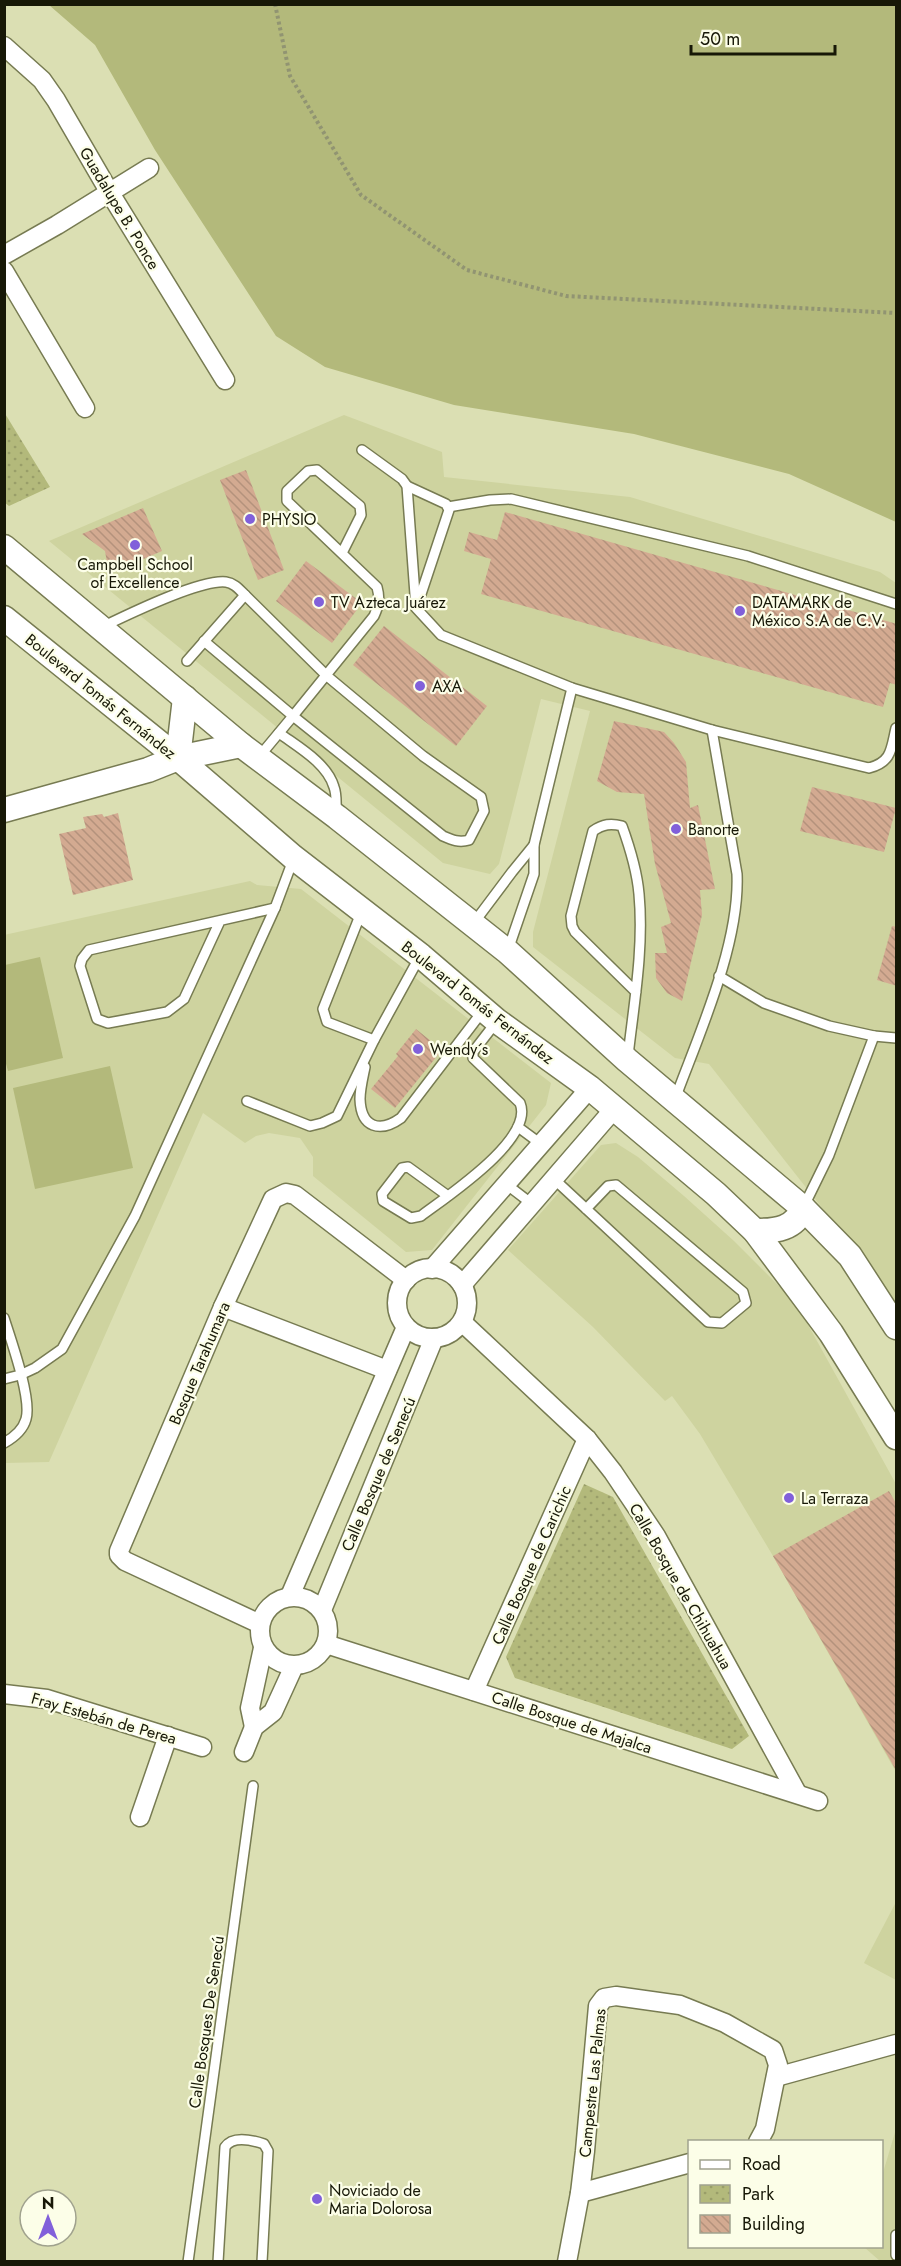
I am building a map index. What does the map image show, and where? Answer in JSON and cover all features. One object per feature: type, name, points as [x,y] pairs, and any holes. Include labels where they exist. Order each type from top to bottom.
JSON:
[{"type":"main road","points":[[4,547],[249,752],[337,817],[508,952],[627,1060],[803,1208],[850,1256],[897,1327]]},
{"type":"main road","name":"Boulevard Tomás Fernández","points":[[4,618],[178,758],[293,857],[421,956],[490,1015],[590,1088],[716,1194],[755,1231],[831,1333],[897,1437]]},
{"type":"main road","points":[[178,758],[185,698]]},
{"type":"main road","points":[[4,810],[138,773],[178,758],[249,752]]},
{"type":"main road","points":[[755,1231],[770,1231],[790,1225],[796,1221],[803,1208]]},
{"type":"street","name":"Guadalupe B. Ponce","points":[[4,46],[42,80],[56,100],[110,193],[225,380]]},
{"type":"street","points":[[4,255],[149,168]]},
{"type":"street","points":[[4,271],[85,408]]},
{"type":"street","points":[[432,1269],[590,1088]]},
{"type":"street","points":[[462,1285],[614,1109]]},
{"type":"street","name":"Bosque Tarahumara","points":[[260,1624],[125,1562],[119,1555],[119,1551],[223,1307],[273,1199],[286,1193],[295,1195],[406,1280]]},
{"type":"street","points":[[432,1269],[444,1270],[454,1276],[462,1285],[466,1296],[466,1311],[462,1322],[454,1331],[434,1338],[422,1337],[406,1327],[400,1317],[397,1299],[406,1280],[416,1272],[432,1269]]},
{"type":"street","points":[[223,1307],[387,1370]]},
{"type":"street","name":"Calle Bosque de Chihuahua","points":[[462,1322],[587,1439],[613,1472],[656,1536],[797,1793]]},
{"type":"street","name":"Calle Bosque de Senecú","points":[[290,1596],[406,1327]]},
{"type":"street","name":"Calle Bosque de Senecú","points":[[322,1610],[434,1338]]},
{"type":"street","name":"Calle Bosque de Carichic","points":[[474,1691],[587,1439]]},
{"type":"street","points":[[254,1727],[250,1708],[263,1648],[260,1624],[269,1606],[279,1599],[290,1596],[303,1597],[314,1602],[322,1610],[329,1632],[326,1644],[316,1658],[306,1664],[282,1663],[271,1657],[263,1648]]},
{"type":"street","name":"Calle Bosque de Majalca","points":[[326,1644],[797,1793],[818,1802]]},
{"type":"street","points":[[244,1752],[254,1727],[273,1712],[294,1665]]},
{"type":"street","name":"Fray Estebán de Perea","points":[[4,1694],[47,1699],[202,1747]]},
{"type":"street","points":[[140,1817],[168,1736]]},
{"type":"street","name":"Campestre Las Palmas","points":[[567,2262],[580,2193],[598,2006],[604,1998],[616,1996],[680,2005],[725,2023],[773,2050],[778,2061],[776,2076],[765,2130],[759,2140]]},
{"type":"street","points":[[776,2076],[897,2044]]},
{"type":"street","points":[[580,2193],[688,2164]]},
{"type":"lane","points":[[362,450],[402,478],[407,486],[416,608],[441,634],[572,688],[712,730],[869,768],[877,766],[888,758],[897,728]]},
{"type":"lane","points":[[249,752],[279,733],[327,676],[374,616],[379,606],[380,596],[377,587],[287,501],[287,491],[308,471],[317,470],[360,506],[361,515],[342,553]]},
{"type":"lane","points":[[407,486],[448,507],[448,513],[416,608]]},
{"type":"lane","points":[[448,507],[511,499],[748,556],[897,604]]},
{"type":"lane","points":[[101,628],[140,610],[208,584],[220,582],[232,584],[327,676],[423,756],[481,797],[484,811],[469,840],[463,842],[443,836],[293,716],[204,641]]},
{"type":"lane","points":[[187,661],[245,595]]},
{"type":"lane","points":[[508,952],[534,874],[534,845],[572,688]]},
{"type":"lane","points":[[675,1100],[719,976],[732,929],[738,893],[737,874],[712,730]]},
{"type":"lane","points":[[279,733],[311,758],[332,780],[337,817]]},
{"type":"lane","points":[[627,1060],[636,992],[640,942],[639,894],[632,853],[622,826],[612,824],[601,826],[593,831],[571,916],[572,926],[575,932],[636,992]]},
{"type":"lane","points":[[473,925],[534,845]]},
{"type":"lane","points":[[4,1379],[20,1376],[62,1349],[135,1216],[275,908],[293,857]]},
{"type":"lane","points":[[220,921],[184,999],[174,1008],[167,1012],[108,1023],[96,1019],[80,966],[81,959],[89,950],[275,908]]},
{"type":"lane","points":[[362,912],[323,1008],[323,1014],[327,1022],[374,1040]]},
{"type":"lane","points":[[247,1101],[310,1126],[337,1116],[374,1040],[421,956]]},
{"type":"lane","points":[[719,976],[764,1003],[829,1026],[874,1036],[897,1038]]},
{"type":"lane","points":[[368,1053],[360,1096],[361,1109],[365,1120],[371,1125],[379,1127],[392,1125],[401,1118],[490,1015]]},
{"type":"lane","points":[[448,1196],[408,1167],[402,1168],[382,1192],[383,1201],[411,1218],[421,1216],[448,1196],[480,1172],[498,1154],[518,1127],[523,1113],[520,1103],[473,1058],[473,1052],[490,1015]]},
{"type":"lane","points":[[803,1208],[829,1155],[874,1036]]},
{"type":"lane","points":[[518,1127],[541,1144]]},
{"type":"lane","points":[[554,1179],[586,1209],[708,1322],[722,1323],[746,1303],[743,1292],[616,1185],[608,1186],[586,1209]]},
{"type":"lane","points":[[506,1184],[532,1204]]},
{"type":"lane","points":[[4,1318],[26,1404],[26,1420],[14,1438],[4,1443]]},
{"type":"lane","name":"Calle Bosques De Senecú","points":[[188,2262],[253,1786]]},
{"type":"lane","points":[[218,2262],[225,2147],[234,2139],[264,2144],[268,2151],[262,2262]]},
{"type":"lane","points":[[897,2235],[897,2255]]},
{"type":"path","points":[[275,4],[290,76],[361,195],[467,270],[566,296],[897,312]]},
{"type":"shaded area","points":[[344,415],[442,452],[444,477],[630,497],[880,572],[896,583],[896,1302],[709,1064],[675,1058],[533,947],[533,932],[590,711],[541,699],[499,864],[490,874],[443,863],[49,541]]},
{"type":"shaded area","points":[[250,881],[257,885],[301,889],[551,1083],[546,1105],[432,1250],[406,1252],[313,1176],[313,1157],[300,1138],[269,1133],[256,1136],[245,1143],[203,1113],[49,1462],[5,1463],[4,935]]},
{"type":"shaded area","points":[[616,1143],[638,1157],[684,1196],[734,1241],[796,1303],[896,1484],[896,1772],[773,1556],[700,1434],[672,1396],[665,1401],[593,1327],[508,1250],[601,1145]]},
{"type":"shaded area","points":[[896,1902],[896,1980],[864,1963]]},
{"type":"shaded area","points":[[896,2129],[896,2261],[880,2261],[865,2248],[883,2248],[883,2173]]},
{"type":"green space","points":[[49,5],[896,5],[896,522],[789,474],[634,434],[454,405],[325,367],[276,336],[155,150],[95,45]]},
{"type":"green space","points":[[4,412],[50,487],[9,506],[4,502]]},
{"type":"green space","points":[[40,957],[63,1058],[8,1071],[4,1056],[5,965]]},
{"type":"green space","points":[[110,1066],[133,1168],[35,1189],[13,1088]]},
{"type":"green space","points":[[584,1484],[613,1497],[749,1736],[732,1749],[515,1678],[506,1657]]},
{"type":"building","name":"PHYSIO","points":[[246,470],[284,570],[258,580],[220,480]]},
{"type":"building","name":"Campbell School of Excellence","points":[[143,508],[162,551],[109,574],[105,551],[82,534]]},
{"type":"building","name":"DATAMARK de México S.A de C.V.","points":[[505,512],[897,624],[897,685],[890,683],[883,707],[481,594],[491,559],[464,551],[469,532],[497,540]]},
{"type":"building","name":"TV Azteca Juárez","points":[[306,561],[362,603],[332,643],[276,601]]},
{"type":"building","name":"AXA","points":[[384,626],[487,706],[456,746],[353,665]]},
{"type":"building","points":[[614,721],[664,732],[686,762],[690,808],[698,805],[715,889],[700,890],[702,915],[682,1001],[667,993],[656,978],[655,953],[667,953],[661,927],[671,923],[655,864],[644,794],[617,792],[597,781]]},
{"type":"building","points":[[812,787],[896,808],[884,852],[800,831]]},
{"type":"building","points":[[118,813],[133,880],[73,895],[59,834],[86,828],[83,817],[102,814],[104,817]]},
{"type":"building","points":[[892,926],[897,927],[897,986],[877,980]]},
{"type":"building","points":[[416,1029],[442,1050],[395,1108],[371,1089],[398,1056],[396,1054]]},
{"type":"building","points":[[889,1491],[897,1505],[897,1772],[773,1556]]},
{"type":"place","name":"PHYSIO","points":[[250,519]]},
{"type":"place","name":"Campbell School of Excellence","points":[[135,545]]},
{"type":"place","name":"TV Azteca Juárez","points":[[319,602]]},
{"type":"place","name":"DATAMARK de México S.A de C.V.","points":[[740,611]]},
{"type":"place","name":"AXA","points":[[420,686]]},
{"type":"place","name":"Banorte","points":[[676,829]]},
{"type":"place","name":"Wendy´s","points":[[418,1049]]},
{"type":"place","name":"La Terraza","points":[[789,1498]]},
{"type":"place","name":"Noviciado de Maria Dolorosa","points":[[317,2199]]}]
